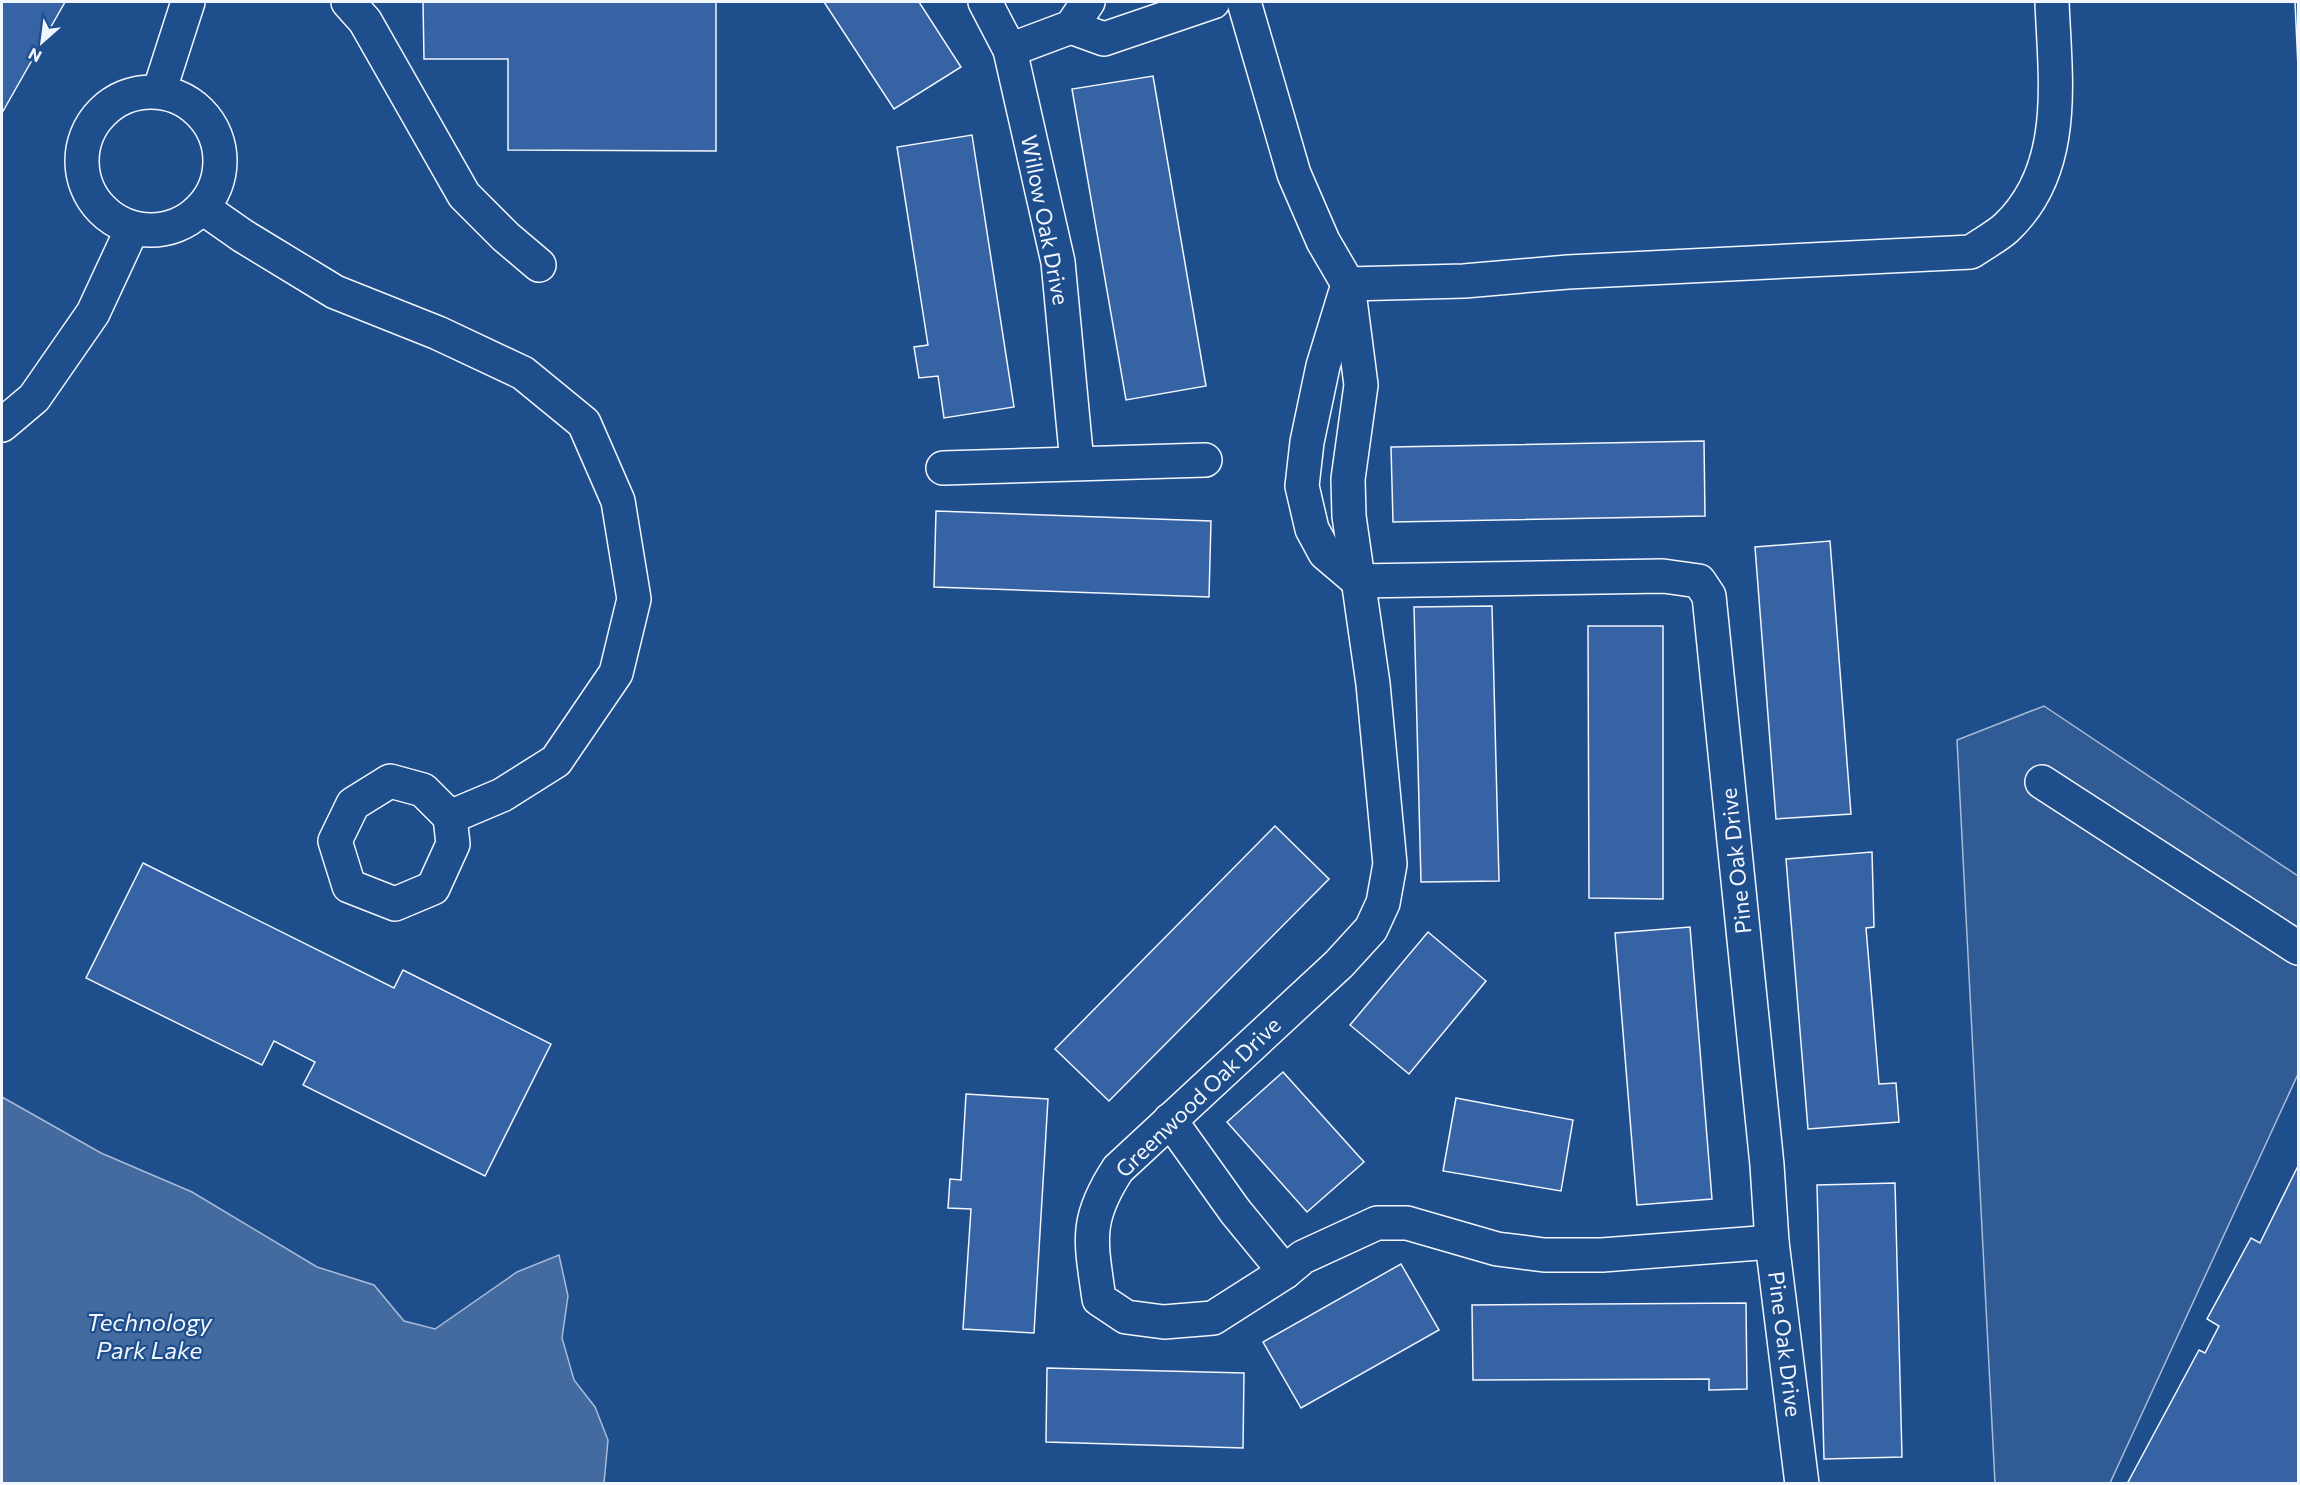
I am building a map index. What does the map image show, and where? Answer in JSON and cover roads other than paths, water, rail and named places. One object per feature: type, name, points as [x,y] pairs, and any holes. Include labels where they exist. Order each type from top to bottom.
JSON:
[{"type":"street","points":[[159,92],[188,2]]},
{"type":"street","points":[[348,2],[365,21],[464,195],[506,237],[539,265]]},
{"type":"street","name":"Willow Oak Drive","points":[[985,2],[1010,50],[1058,261],[1077,463]]},
{"type":"street","points":[[1010,50],[1079,14],[1104,39],[1213,2]]},
{"type":"street","points":[[1244,2],[1294,174],[1323,241],[1348,284],[1323,366],[1307,442],[1302,486],[1312,529],[1325,553],[1358,581]]},
{"type":"street","points":[[1348,284],[1464,281],[1568,272],[1971,252],[2005,229],[2032,197],[2046,163],[2056,120],[2052,2]]},
{"type":"street","points":[[159,92],[188,102],[209,123],[220,151],[218,181],[203,208],[183,224],[158,231],[132,229],[101,211],[83,182],[81,147],[97,116],[124,96],[159,92]]},
{"type":"street","points":[[203,208],[243,236],[335,292],[438,333],[523,373],[584,423],[612,486],[618,501],[634,599],[616,673],[556,760],[502,795],[450,818]]},
{"type":"street","points":[[2,425],[34,398],[93,313],[132,229]]},
{"type":"street","name":"Greenwood Oak Drive","points":[[1348,284],[1361,385],[1348,479],[1349,516],[1373,684],[1390,864],[1383,903],[1371,929],[1339,964],[1118,1169],[1101,1195],[1091,1226],[1099,1299],[1126,1317],[1164,1322],[1213,1318],[1285,1272],[1303,1257],[1377,1223],[1407,1223],[1497,1249],[1544,1255],[1602,1255],[1772,1242]]},
{"type":"street","points":[[943,468],[1205,460]]},
{"type":"street","name":"Pine Oak Drive","points":[[1358,581],[1663,576],[1699,581],[1709,596],[1767,1165],[1772,1242],[1802,1484]]},
{"type":"street","points":[[2042,782],[2298,948]]},
{"type":"street","points":[[1170,1120],[1235,1211],[1285,1272]]},
{"type":"water","name":"Technology Park Lake","points":[[2,1097],[101,1153],[192,1192],[317,1267],[374,1285],[404,1321],[435,1329],[517,1272],[559,1255],[568,1296],[562,1338],[574,1380],[595,1407],[608,1440],[604,1483],[2,1483]]}]
